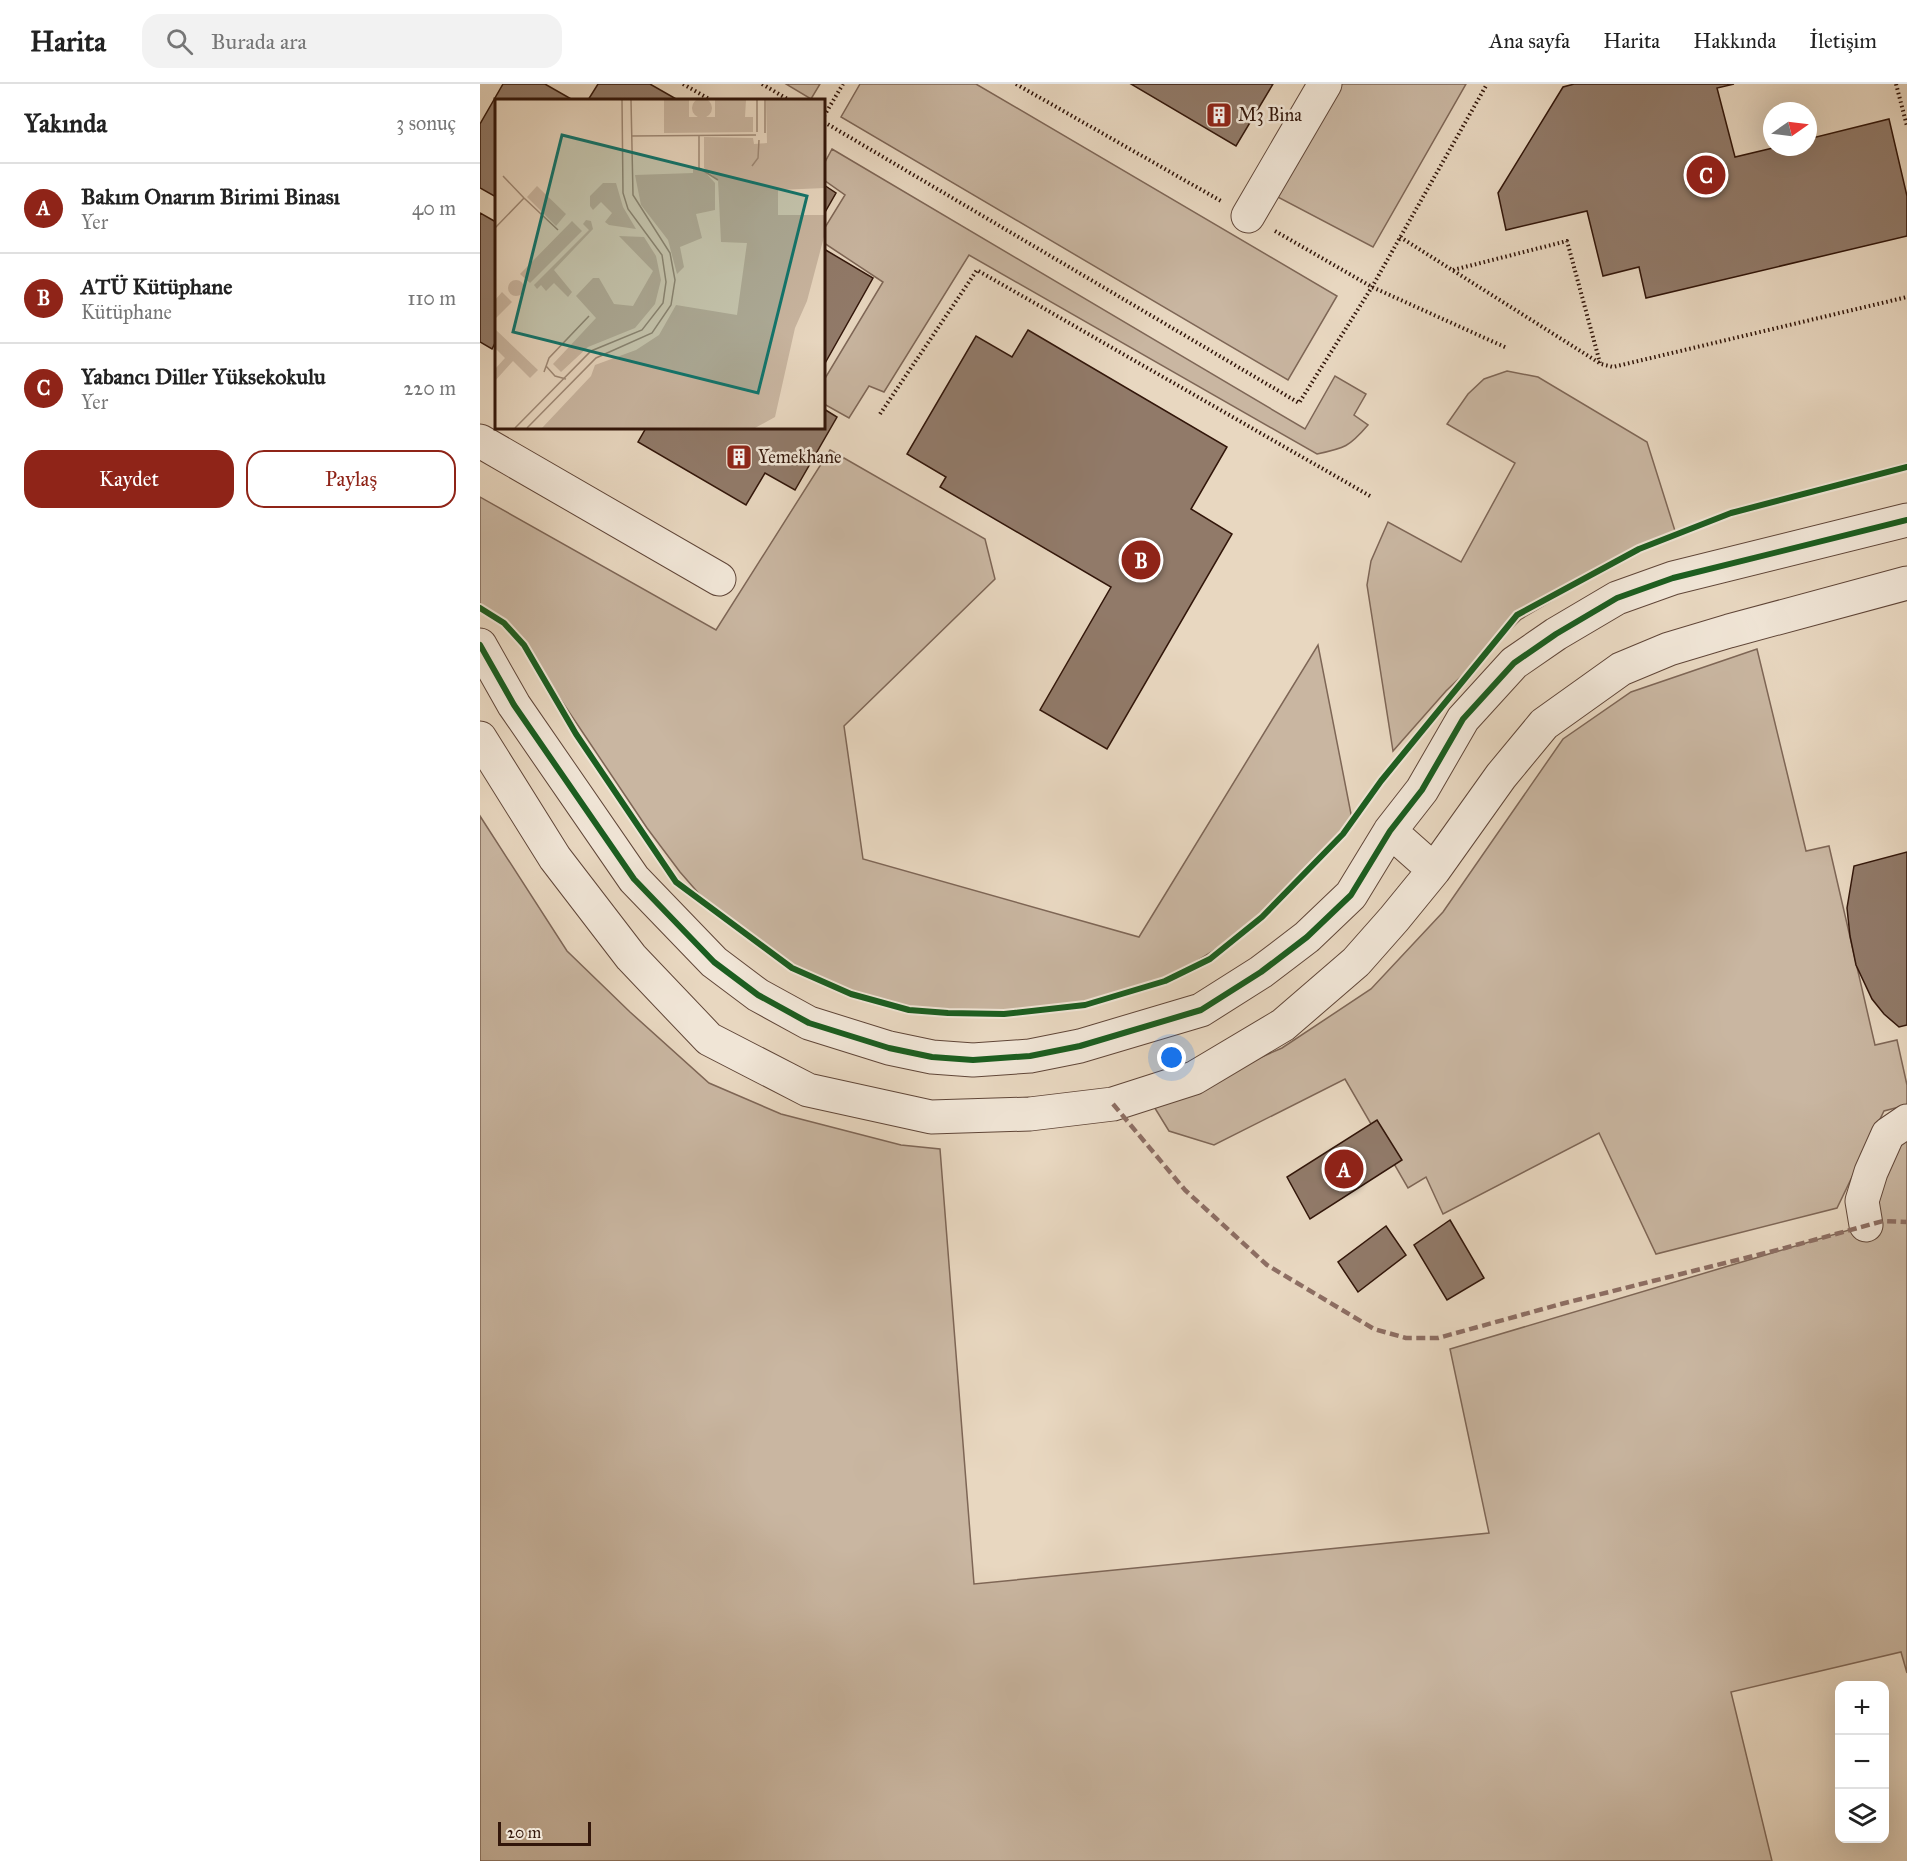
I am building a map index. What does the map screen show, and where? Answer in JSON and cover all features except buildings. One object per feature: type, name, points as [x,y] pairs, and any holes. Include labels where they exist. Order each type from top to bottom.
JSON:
[{"type":"street","points":[[1248,216],[1325,84]]},
{"type":"street","points":[[480,441],[719,579]]},
{"type":"street","points":[[480,645],[521,715],[634,879],[714,962],[758,995],[809,1023],[889,1048],[932,1057],[973,1060],[1030,1056],[1080,1046],[1201,1010],[1261,972],[1307,937],[1351,894],[1390,831],[1422,790],[1463,719],[1514,663],[1556,634],[1617,598],[1673,578],[1907,520]]},
{"type":"street","points":[[480,738],[555,858],[631,957],[709,1039],[808,1090],[931,1117],[1030,1114],[1113,1104],[1194,1078],[1283,1025],[1356,962],[1434,870],[1501,776],[1544,724],[1621,669],[1669,649],[1907,583]]},
{"type":"street","points":[[1390,831],[1434,870]]},
{"type":"street","points":[[1866,1225],[1862,1201],[1871,1172],[1888,1134],[1907,1120]]},
{"type":"path","points":[[683,84],[709,99]]},
{"type":"path","points":[[762,84],[787,99]]},
{"type":"path","points":[[825,115],[843,84]]},
{"type":"path","points":[[825,123],[1299,403],[1372,287],[1486,84]]},
{"type":"path","points":[[1896,84],[1907,126]]},
{"type":"path","points":[[1400,237],[1600,364],[1613,367],[1907,297]]},
{"type":"path","points":[[1452,270],[1567,241],[1600,364]]},
{"type":"path","points":[[880,414],[976,270],[1370,496]]},
{"type":"shaded area","points":[[786,84],[820,84],[811,99]]},
{"type":"shaded area","points":[[860,84],[976,84],[1337,296],[1288,380],[841,117]]},
{"type":"shaded area","points":[[1340,84],[1466,84],[1373,247],[1272,194]]},
{"type":"shaded area","points":[[832,149],[1305,429],[1335,376],[1366,394],[1354,415],[1368,425],[1346,446],[1317,454],[969,255],[884,392],[869,386],[849,418],[825,405],[825,378],[883,282],[825,244],[825,227],[845,195],[825,181],[825,162]]},
{"type":"shaded area","points":[[1507,371],[1538,377],[1647,442],[1676,534],[1590,578],[1521,619],[1446,691],[1393,751],[1367,585],[1371,561],[1388,522],[1461,562],[1515,463],[1447,424],[1468,394],[1484,379]]},
{"type":"shaded area","points":[[830,450],[985,539],[995,579],[844,726],[863,859],[1139,937],[1318,645],[1352,819],[1299,878],[1242,933],[1165,981],[1085,1005],[1004,1014],[909,1010],[851,994],[792,968],[714,911],[680,872],[647,828],[524,645],[504,623],[480,608],[480,497],[716,630]]},
{"type":"shaded area","points":[[1757,649],[1806,851],[1829,846],[1875,1045],[1897,1040],[1907,1085],[1907,1105],[1884,1111],[1837,1208],[1656,1254],[1599,1133],[1443,1214],[1426,1177],[1408,1188],[1345,1079],[1214,1145],[1169,1131],[1153,1105],[1282,1048],[1371,989],[1443,912],[1563,739],[1631,692]]},
{"type":"shaded area","points":[[480,816],[567,951],[709,1083],[781,1114],[901,1145],[940,1149],[974,1584],[1489,1533],[1450,1349],[1866,1225],[1907,1127],[1907,1673],[1901,1652],[1731,1692],[1772,1861],[480,1861]]},
{"type":"marked path","points":[[1113,1104],[1185,1190],[1267,1265],[1374,1329],[1406,1338],[1438,1338],[1883,1221],[1907,1222]]},
{"type":"cycle path","points":[[480,608],[504,623],[524,645],[576,734],[676,882],[792,968],[851,994],[909,1010],[1004,1014],[1085,1005],[1165,981],[1210,959],[1262,917],[1343,834],[1381,781],[1517,615],[1639,549],[1731,513],[1907,467]]},
{"type":"cycle path","points":[[480,645],[514,705],[634,879],[714,962],[758,995],[809,1023],[889,1048],[932,1057],[973,1060],[1030,1056],[1080,1046],[1201,1010],[1261,972],[1307,937],[1351,895],[1390,831],[1422,790],[1463,719],[1514,663],[1556,634],[1617,598],[1673,578],[1907,520]]},
{"type":"place","name":"M3 Bina","points":[[1219,115]]},
{"type":"place","name":"Yabancı Diller Yüksekokulu","points":[[1706,175]]},
{"type":"place","name":"Yemekhane","points":[[739,457]]},
{"type":"place","name":"ATÜ Kütüphane","points":[[1141,560]]},
{"type":"place","name":"Bakım Onarım Birimi Binası","points":[[1344,1169]]}]
